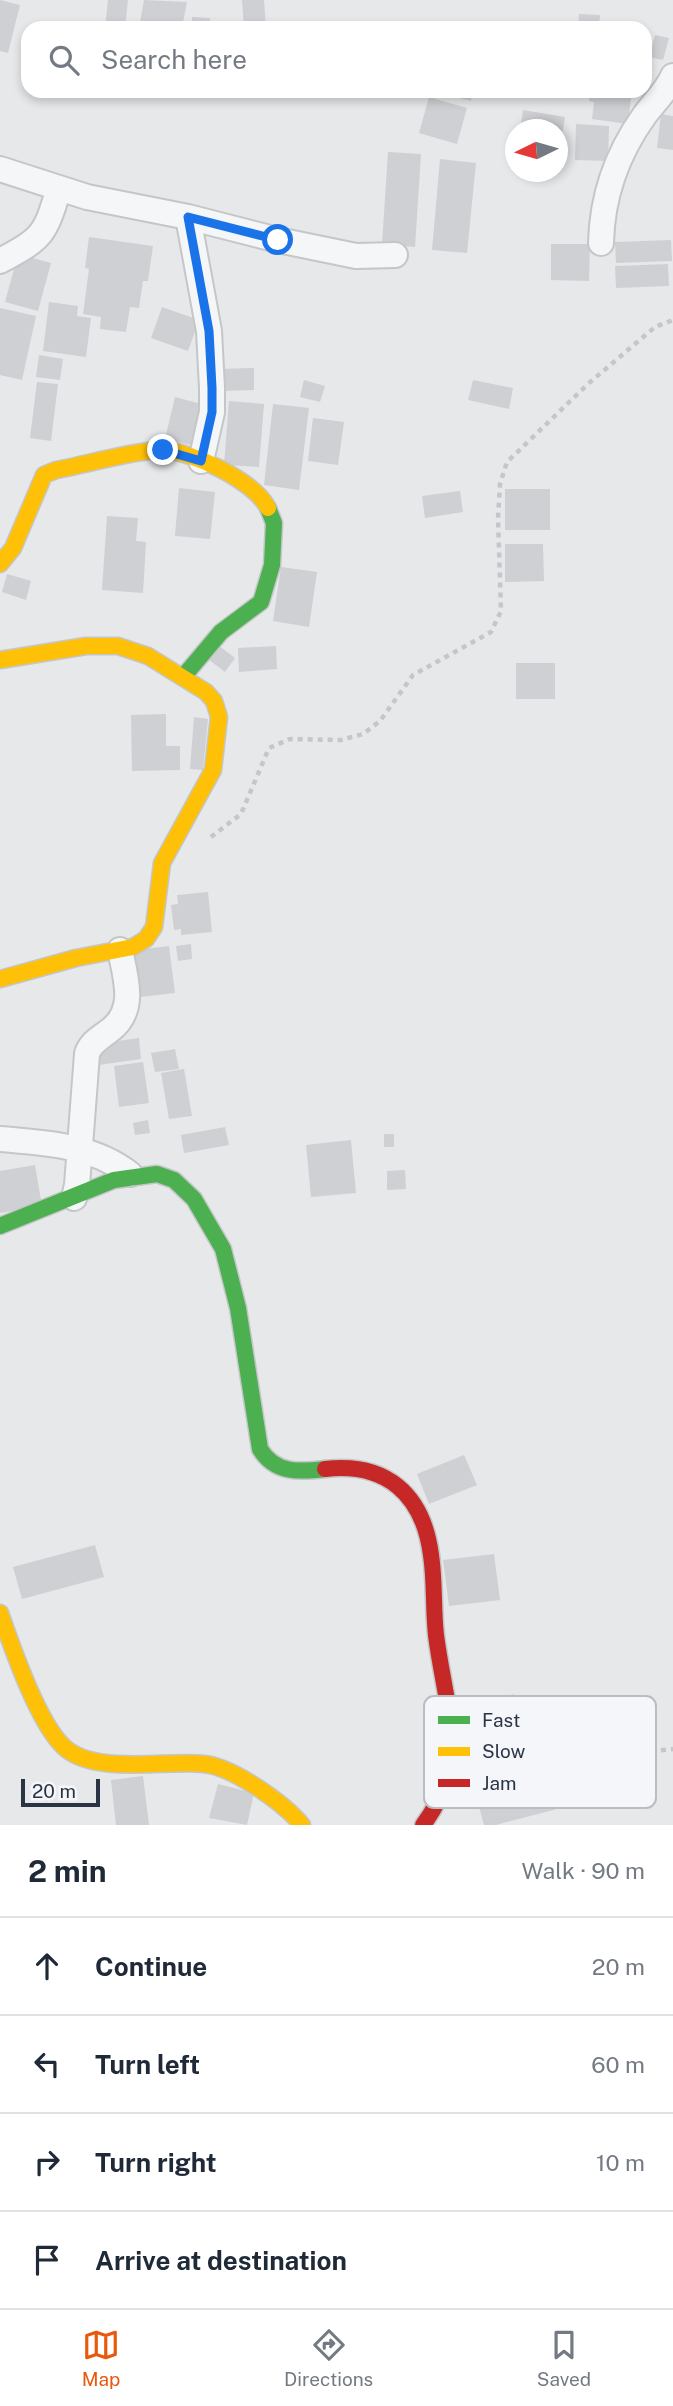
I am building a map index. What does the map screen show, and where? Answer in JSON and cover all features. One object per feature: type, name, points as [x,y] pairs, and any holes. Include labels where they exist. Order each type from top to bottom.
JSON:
[{"type":"street","points":[[601,243],[601,223],[617,160],[643,117],[667,90],[673,76]]},
{"type":"street","points":[[0,169],[87,197],[188,217],[356,256],[395,256]]},
{"type":"street","points":[[0,261],[25,248],[42,234],[48,225],[59,188]]},
{"type":"street","points":[[188,217],[209,331],[212,412],[201,461]]},
{"type":"street","points":[[0,565],[13,548],[44,475],[56,470],[163,450],[201,461],[238,478],[258,492],[267,505],[274,523],[272,565],[261,602],[221,632],[183,677]]},
{"type":"street","points":[[0,660],[86,646],[118,646],[148,656],[183,677],[214,701],[219,717],[213,770],[162,863],[153,927],[146,939],[120,950],[76,958],[0,979]]},
{"type":"street","points":[[74,1198],[89,1046],[118,1025],[125,1013],[127,983],[120,950]]},
{"type":"street","points":[[0,1139],[53,1142],[110,1159],[130,1174]]},
{"type":"street","points":[[0,1226],[22,1221],[130,1174],[152,1172],[173,1179],[203,1211],[217,1240],[242,1317],[257,1436],[264,1455],[276,1467],[296,1473],[345,1465],[369,1466],[388,1477],[418,1513],[433,1559],[434,1615],[445,1696]]},
{"type":"street","points":[[0,1613],[20,1671],[58,1741],[66,1750],[78,1758],[92,1762],[207,1764],[237,1776],[293,1814],[302,1825]]},
{"type":"street","points":[[422,1825],[436,1808]]},
{"type":"path","points":[[205,843],[241,814],[269,748],[290,739],[341,740],[363,734],[380,721],[413,675],[491,632],[501,611],[498,518],[500,484],[507,462],[589,383],[655,327],[673,320]]},
{"type":"building","points":[[0,0],[20,5],[8,53],[0,51]]},
{"type":"building","points":[[108,0],[128,0],[126,21],[106,21]]},
{"type":"building","points":[[144,0],[187,2],[183,21],[140,21]]},
{"type":"building","points":[[242,0],[264,0],[266,21],[244,21]]},
{"type":"building","points":[[579,14],[600,15],[600,21],[578,21]]},
{"type":"building","points":[[192,17],[210,18],[210,21],[192,21]]},
{"type":"building","points":[[655,35],[669,38],[663,60],[652,58]]},
{"type":"building","points":[[429,98],[467,108],[457,144],[419,133]]},
{"type":"building","points":[[589,98],[631,98],[628,124],[592,119],[594,102],[589,101]]},
{"type":"building","points":[[523,110],[565,117],[565,119],[522,119]]},
{"type":"building","points":[[661,114],[673,116],[673,150],[657,148]]},
{"type":"building","points":[[576,124],[609,126],[608,161],[575,160]]},
{"type":"building","points":[[388,152],[421,154],[415,247],[382,244]]},
{"type":"building","points":[[440,159],[476,163],[467,253],[432,250]]},
{"type":"building","points":[[89,237],[153,246],[148,281],[143,281],[139,308],[130,307],[126,332],[100,329],[101,317],[83,314],[89,269],[85,268]]},
{"type":"building","points":[[671,240],[672,261],[616,263],[615,242]]},
{"type":"building","points":[[551,244],[590,244],[589,281],[551,280]]},
{"type":"building","points":[[18,254],[51,263],[38,311],[5,302]]},
{"type":"building","points":[[668,264],[669,286],[616,288],[615,266]]},
{"type":"building","points":[[49,302],[78,306],[77,316],[91,318],[86,357],[43,351]]},
{"type":"building","points":[[162,307],[199,320],[188,351],[151,338]]},
{"type":"building","points":[[0,308],[36,316],[22,380],[0,375]]},
{"type":"building","points":[[39,355],[63,359],[60,380],[36,377]]},
{"type":"building","points":[[254,368],[254,390],[219,391],[218,369]]},
{"type":"building","points":[[304,380],[325,386],[320,402],[300,397]]},
{"type":"building","points":[[473,380],[513,388],[509,409],[468,400]]},
{"type":"building","points":[[37,382],[58,384],[51,441],[30,438]]},
{"type":"building","points":[[175,397],[205,405],[195,446],[165,439]]},
{"type":"building","points":[[229,401],[264,404],[259,467],[224,465]]},
{"type":"building","points":[[273,404],[309,408],[299,490],[264,485]]},
{"type":"building","points":[[313,418],[344,422],[338,465],[308,461]]},
{"type":"building","points":[[179,488],[215,492],[210,539],[175,536]]},
{"type":"building","points":[[505,489],[550,489],[550,530],[505,530]]},
{"type":"building","points":[[460,491],[463,512],[425,518],[422,496]]},
{"type":"building","points":[[107,516],[138,518],[136,541],[146,542],[143,593],[102,590]]},
{"type":"building","points":[[505,544],[543,544],[544,581],[505,582]]},
{"type":"building","points":[[281,567],[317,572],[309,627],[273,621]]},
{"type":"building","points":[[7,574],[31,581],[26,600],[2,592]]},
{"type":"building","points":[[218,645],[235,658],[225,672],[208,659]]},
{"type":"building","points":[[276,646],[277,669],[239,672],[238,648]]},
{"type":"building","points":[[516,663],[555,663],[555,699],[516,699]]},
{"type":"building","points":[[166,714],[166,746],[180,746],[180,770],[132,771],[131,715]]},
{"type":"building","points":[[194,717],[208,719],[203,770],[190,769]]},
{"type":"building","points":[[208,892],[212,932],[181,935],[181,929],[174,930],[171,905],[178,904],[177,895]]},
{"type":"building","points":[[191,944],[192,959],[178,961],[176,946]]},
{"type":"building","points":[[169,946],[175,993],[140,997],[135,950]]},
{"type":"building","points":[[139,1038],[141,1059],[99,1065],[96,1044]]},
{"type":"building","points":[[175,1049],[179,1069],[155,1072],[151,1053]]},
{"type":"building","points":[[143,1062],[149,1103],[119,1107],[114,1066]]},
{"type":"building","points":[[184,1069],[192,1116],[169,1119],[161,1073]]},
{"type":"building","points":[[148,1120],[150,1133],[135,1135],[133,1123]]},
{"type":"building","points":[[225,1127],[229,1145],[184,1153],[181,1135]]},
{"type":"building","points":[[384,1134],[394,1134],[394,1147],[384,1147]]},
{"type":"building","points":[[351,1140],[356,1193],[311,1197],[306,1145]]},
{"type":"building","points":[[35,1165],[42,1206],[0,1213],[0,1171]]},
{"type":"building","points":[[405,1170],[406,1189],[387,1190],[387,1171]]},
{"type":"building","points":[[464,1455],[477,1485],[429,1504],[417,1474]]},
{"type":"building","points":[[95,1545],[104,1577],[22,1599],[13,1567]]},
{"type":"building","points":[[494,1554],[500,1600],[449,1606],[443,1560]]},
{"type":"building","points":[[143,1776],[149,1825],[116,1825],[111,1780]]},
{"type":"building","points":[[218,1784],[254,1793],[247,1825],[209,1818]]},
{"type":"building","points":[[479,1808],[557,1809],[496,1825],[484,1825]]},
{"type":"traffic: fast","points":[[183,677],[221,632],[261,602],[272,565],[274,523],[268,508]]},
{"type":"traffic: fast","points":[[0,1226],[114,1180],[157,1174],[174,1180],[194,1199],[223,1249],[238,1308],[260,1449],[273,1463],[289,1470],[325,1469]]},
{"type":"traffic: slow","points":[[0,564],[13,548],[44,475],[124,455],[162,450],[189,456],[236,478],[261,498],[268,508]]},
{"type":"traffic: slow","points":[[0,660],[86,646],[118,646],[148,656],[206,692],[214,701],[219,717],[213,770],[162,863],[154,927],[146,939],[133,947],[76,958],[0,979]]},
{"type":"traffic: slow","points":[[0,1613],[35,1703],[54,1736],[64,1747],[77,1756],[111,1764],[188,1763],[216,1767],[257,1787],[302,1825]]},
{"type":"traffic: jam","points":[[325,1469],[347,1468],[383,1477],[398,1486],[420,1515],[427,1534],[432,1565],[436,1635],[446,1696]]},
{"type":"traffic: jam","points":[[423,1825],[434,1808]]},
{"type":"route","points":[[163,450],[182,453],[201,461],[212,412],[209,331],[188,217],[278,240]]}]
